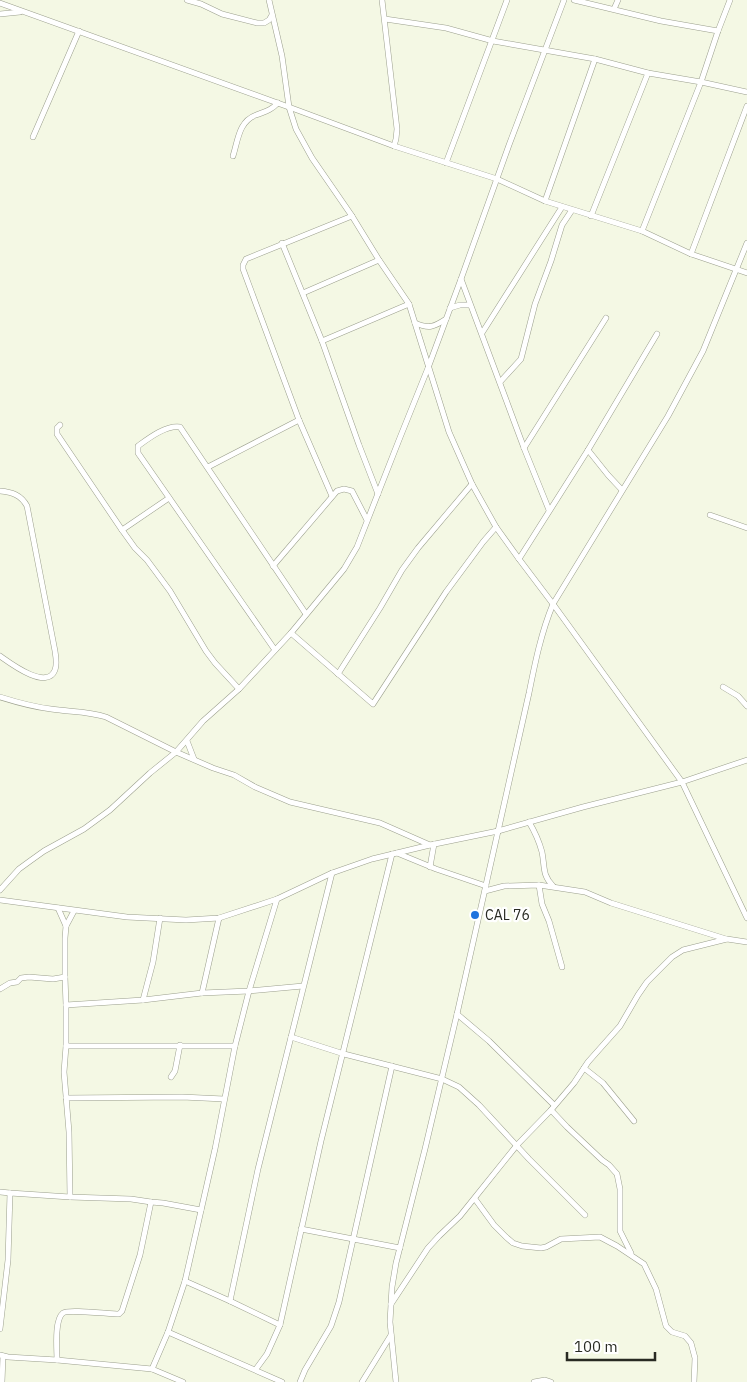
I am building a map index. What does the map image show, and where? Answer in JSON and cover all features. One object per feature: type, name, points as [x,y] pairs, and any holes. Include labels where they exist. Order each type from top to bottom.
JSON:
[{"type":"street","points":[[188,0],[222,14],[257,23],[264,23],[272,15]]},
{"type":"street","points":[[269,0],[282,56],[289,107],[296,129],[304,146],[409,304],[449,432],[472,484],[496,527],[682,782],[747,918]]},
{"type":"street","points":[[382,0],[397,129],[394,146]]},
{"type":"street","points":[[446,163],[507,0]]},
{"type":"street","points":[[0,890],[30,861],[84,829],[110,810],[176,752],[203,721],[239,689],[291,633],[352,557],[428,368],[564,0]]},
{"type":"street","points":[[574,0],[661,21],[718,32]]},
{"type":"street","points":[[614,9],[618,0]]},
{"type":"street","points":[[642,231],[701,82],[730,0]]},
{"type":"street","points":[[0,3],[394,146],[497,179],[545,201],[642,231],[691,254],[747,273]]},
{"type":"street","points":[[0,14],[23,12]]},
{"type":"street","points":[[385,20],[446,28],[493,41],[595,59],[648,73],[747,92]]},
{"type":"street","points":[[34,137],[79,31]]},
{"type":"street","points":[[545,201],[595,59]]},
{"type":"street","points":[[591,216],[648,73]]},
{"type":"street","points":[[233,156],[244,123],[253,116],[270,111],[278,103]]},
{"type":"street","points":[[691,254],[747,106]]},
{"type":"street","points":[[482,333],[562,207]]},
{"type":"street","points":[[500,382],[521,359],[535,304],[551,261],[559,232],[565,218],[572,210]]},
{"type":"street","points":[[332,496],[299,420],[243,265],[246,259],[352,216]]},
{"type":"street","points":[[282,243],[322,341],[378,494]]},
{"type":"street","points":[[396,1382],[391,1334],[390,1306],[392,1287],[442,1080],[539,642],[553,604],[668,416],[703,351],[747,243]]},
{"type":"street","points":[[303,293],[379,260]]},
{"type":"street","points":[[461,279],[549,510]]},
{"type":"street","points":[[322,341],[409,304]]},
{"type":"street","points":[[450,308],[470,305]]},
{"type":"street","points":[[414,323],[431,327],[446,318]]},
{"type":"street","points":[[524,448],[606,318]]},
{"type":"street","points":[[519,559],[588,450],[657,334]]},
{"type":"street","points":[[208,467],[299,420]]},
{"type":"street","points":[[60,425],[56,428],[57,434],[122,530],[170,591],[206,651],[239,689]]},
{"type":"street","points":[[275,650],[138,453],[138,446],[160,432],[180,427],[306,614]]},
{"type":"street","points":[[588,450],[622,490]]},
{"type":"street","points":[[338,674],[402,570],[472,484]]},
{"type":"street","points":[[273,566],[337,491],[344,489],[352,491],[367,520]]},
{"type":"street","points":[[0,491],[19,496],[27,506],[55,651],[55,670],[49,677],[36,677],[27,674],[0,656]]},
{"type":"street","points":[[122,530],[169,498]]},
{"type":"street","points":[[710,515],[747,528]]},
{"type":"street","points":[[291,633],[373,704],[446,592],[496,527]]},
{"type":"street","points":[[723,687],[738,696],[747,706]]},
{"type":"street","points":[[0,697],[48,709],[81,711],[95,714],[194,760],[234,775],[255,787],[290,802],[380,823],[432,844]]},
{"type":"street","points":[[187,740],[194,760]]},
{"type":"street","points":[[0,900],[127,916],[186,920],[219,918],[277,899],[332,873],[372,859],[432,844],[498,831],[682,782],[747,760]]},
{"type":"street","points":[[529,822],[540,844],[545,877],[553,887]]},
{"type":"street","points":[[430,867],[432,844]]},
{"type":"street","points":[[394,854],[485,888],[539,885],[585,892],[620,906],[727,939],[747,942]]},
{"type":"street","points":[[256,1369],[267,1354],[280,1325],[321,1141],[394,854]]},
{"type":"street","points":[[230,1301],[258,1169],[332,873]]},
{"type":"street","points":[[539,885],[542,904],[549,921],[562,967]]},
{"type":"street","points":[[152,1369],[168,1332],[185,1281],[215,1149],[235,1046],[249,991],[277,899]]},
{"type":"street","points":[[58,908],[66,926]]},
{"type":"street","points":[[70,1197],[69,1132],[64,1072],[66,1046],[65,938],[66,926],[74,910]]},
{"type":"street","points":[[143,1000],[153,962],[160,918]]},
{"type":"street","points":[[202,993],[219,918]]},
{"type":"street","points":[[390,1306],[428,1248],[475,1198],[517,1145],[574,1082],[620,1026],[647,982],[672,957],[683,950],[727,939]]},
{"type":"street","points":[[0,989],[22,978],[53,979],[65,977]]},
{"type":"street","points":[[66,1005],[303,986]]},
{"type":"street","points":[[457,1014],[489,1041],[617,1174],[620,1189],[620,1231],[631,1255]]},
{"type":"street","points":[[291,1037],[344,1054],[442,1080],[459,1087],[479,1105],[585,1215]]},
{"type":"street","points":[[171,1077],[180,1045]]},
{"type":"street","points":[[66,1046],[235,1046]]},
{"type":"street","points":[[300,1382],[331,1326],[339,1302],[392,1066]]},
{"type":"street","points":[[584,1068],[602,1083],[634,1121]]},
{"type":"street","points":[[66,1098],[224,1099]]},
{"type":"street","points":[[0,1192],[131,1199],[201,1210]]},
{"type":"street","points":[[0,1329],[8,1260],[10,1193]]},
{"type":"street","points":[[475,1198],[494,1224],[513,1243],[541,1248],[561,1239],[596,1236],[605,1239],[644,1264],[656,1289],[666,1326],[672,1332],[685,1336],[691,1343],[695,1358],[694,1382]]},
{"type":"street","points":[[57,1360],[57,1329],[62,1313],[75,1311],[119,1314],[122,1311],[140,1255],[151,1202]]},
{"type":"street","points":[[302,1229],[400,1248]]},
{"type":"street","points":[[185,1281],[280,1325]]},
{"type":"street","points":[[168,1332],[282,1382]]},
{"type":"street","points":[[362,1382],[391,1334]]},
{"type":"street","points":[[2,1382],[1,1355],[152,1369],[183,1382]]},
{"type":"street","points":[[534,1382],[545,1380],[551,1382]]},
{"type":"place","name":"CAL 76","points":[[475,915]]}]
